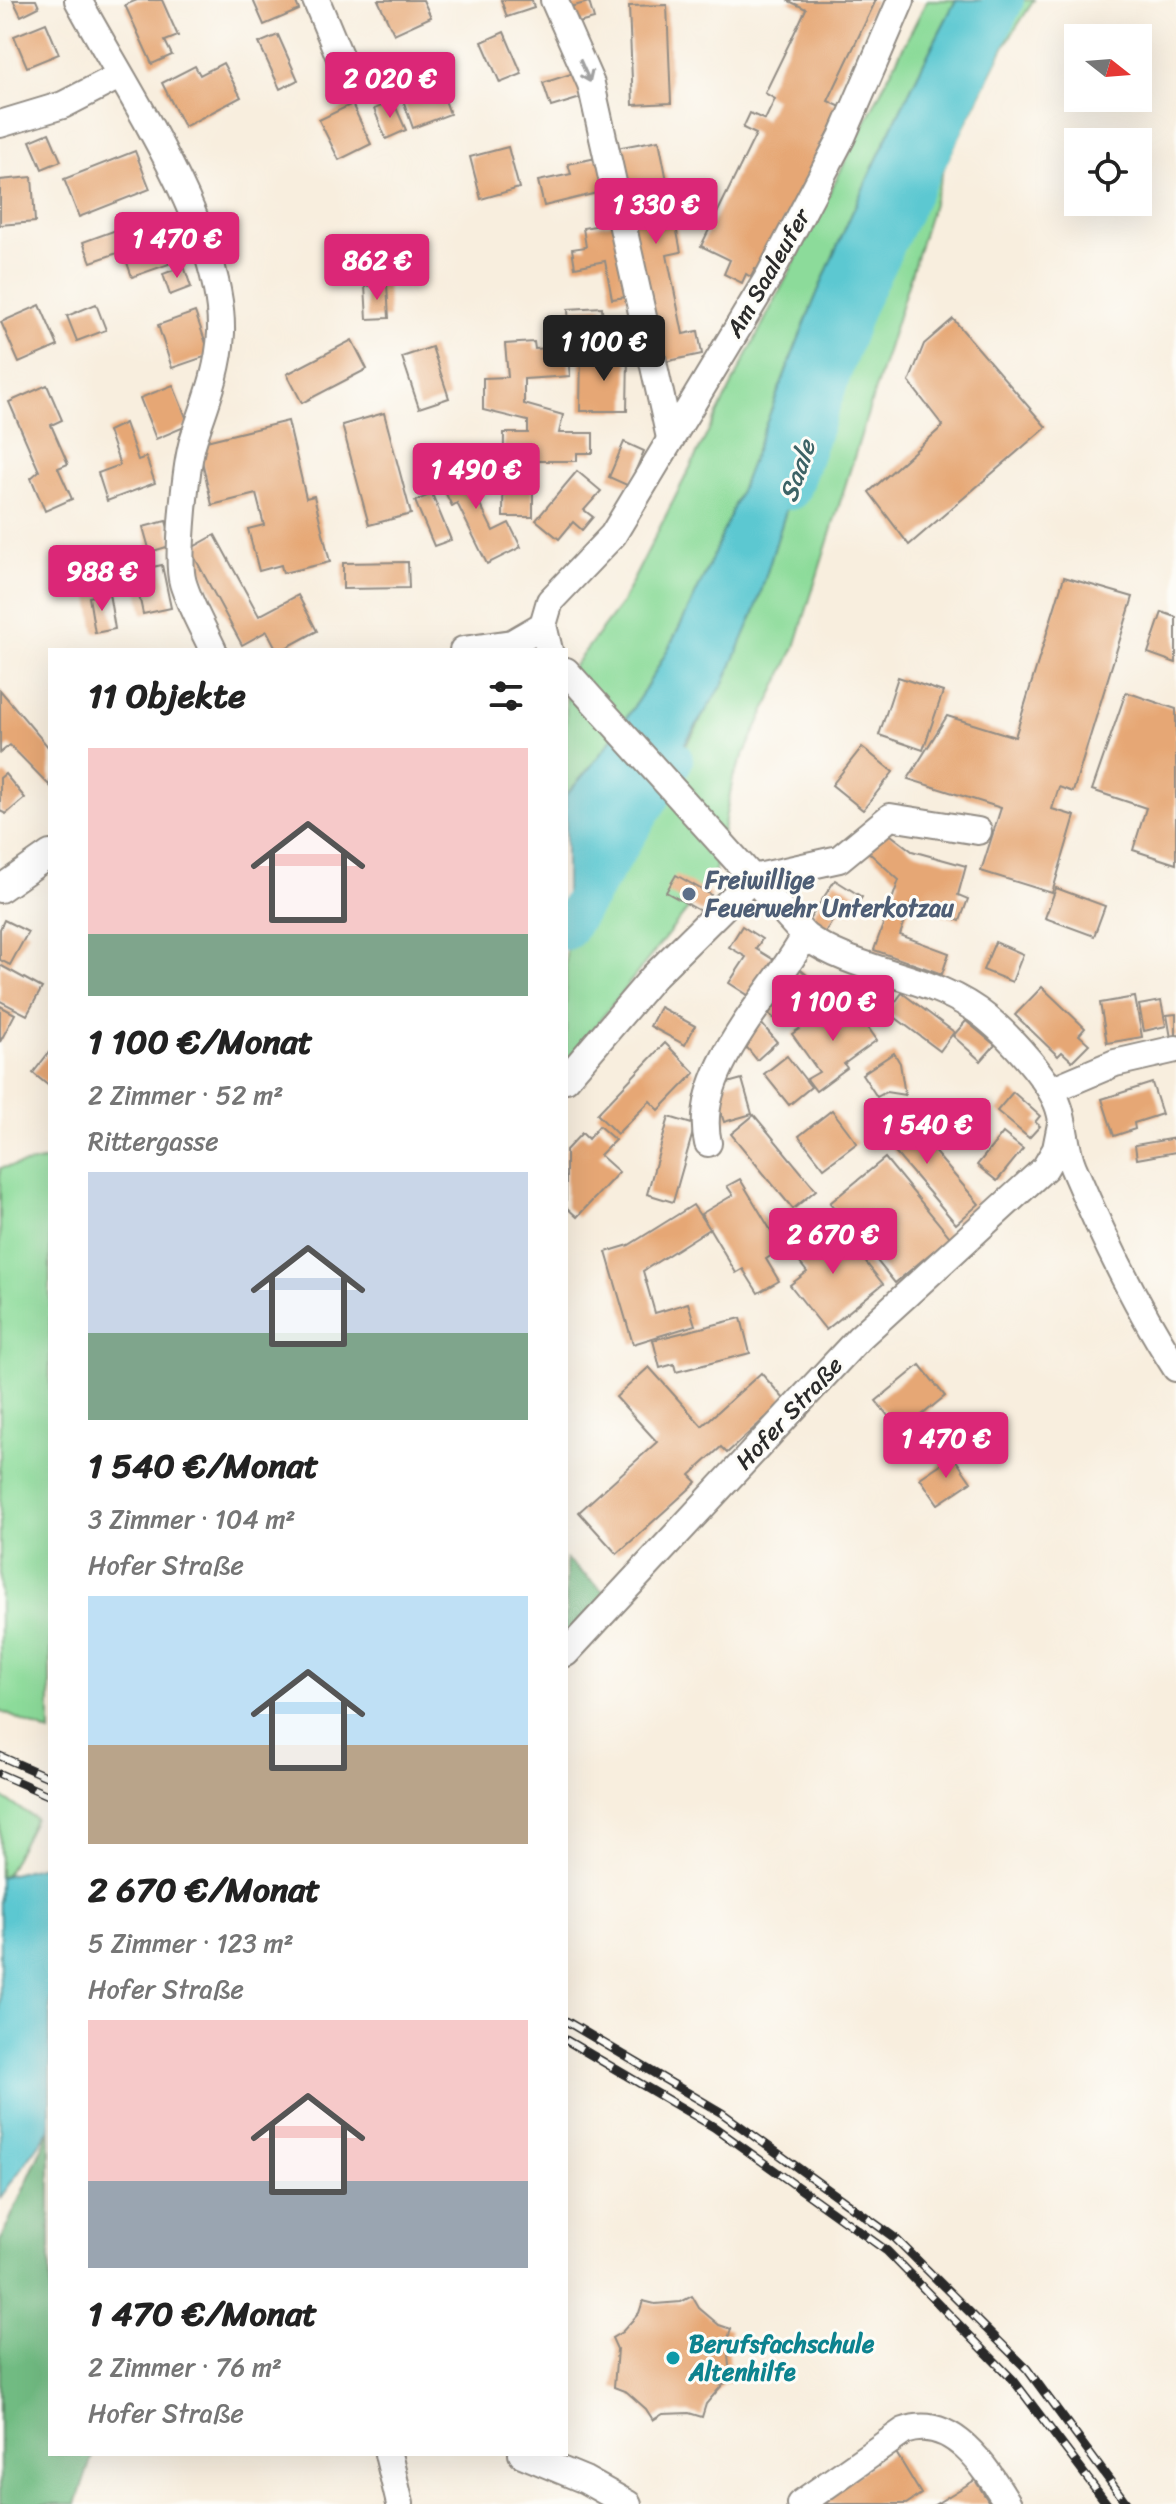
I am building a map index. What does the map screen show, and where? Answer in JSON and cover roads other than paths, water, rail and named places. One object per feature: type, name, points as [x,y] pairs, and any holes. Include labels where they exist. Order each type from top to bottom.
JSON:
[{"type":"street","points":[[78,0],[187,200],[215,271],[221,331],[214,386],[193,442],[184,511],[182,581],[212,648]]},
{"type":"street","points":[[316,0],[346,72]]},
{"type":"street","points":[[554,0],[591,84],[670,438]]},
{"type":"street","name":"Am Saaleufer","points":[[546,637],[550,601],[613,535],[769,276],[842,137],[901,0]]},
{"type":"street","points":[[0,124],[63,105],[119,76]]},
{"type":"street","points":[[486,648],[546,637]]},
{"type":"street","points":[[568,673],[805,936],[846,959],[968,1004],[1005,1034],[1051,1090],[1061,1116],[1072,1165],[1153,1333],[1176,1368]]},
{"type":"street","points":[[568,1077],[654,976],[753,878],[839,859],[890,817],[978,831]]},
{"type":"street","points":[[0,889],[48,855]]},
{"type":"street","points":[[708,1143],[705,1109],[723,1061],[738,1034],[785,972],[805,936]]},
{"type":"street","points":[[1051,1090],[1115,1063],[1176,1049]]},
{"type":"street","name":"Hofer Straße","points":[[568,1651],[859,1338],[1045,1168],[1056,1149],[1061,1116]]},
{"type":"street","points":[[1026,1185],[1047,1175],[1059,1175],[1081,1185]]},
{"type":"street","points":[[800,2504],[904,2431],[916,2428],[946,2435],[972,2452],[1008,2504]]},
{"type":"street","points":[[390,2456],[400,2504]]},
{"type":"street","points":[[527,2456],[585,2480],[628,2504]]},
{"type":"water","points":[[956,0],[993,0],[950,80],[848,309],[755,611],[724,683],[568,922],[568,793],[611,740],[650,681],[684,619],[714,554],[835,252]]},
{"type":"water","points":[[48,1865],[48,2132],[0,2198],[0,1877]]},
{"type":"waterway","name":"Saale","points":[[790,490],[854,308],[1004,0]]},
{"type":"waterway","name":"Saale","points":[[568,927],[673,760]]},
{"type":"railway","points":[[0,1756],[48,1777]]},
{"type":"railway","points":[[0,1774],[48,1795]]},
{"type":"railway","points":[[568,2022],[722,2113],[895,2238],[1027,2369],[1127,2504]]},
{"type":"railway","points":[[568,2041],[714,2127],[887,2251],[1014,2381],[1107,2504]]},
{"type":"place","name":"Freiwillige Feuerwehr Unterkotzau","points":[[689,894]]},
{"type":"place","name":"Berufsfachschule Altenhilfe","points":[[673,2358]]}]
